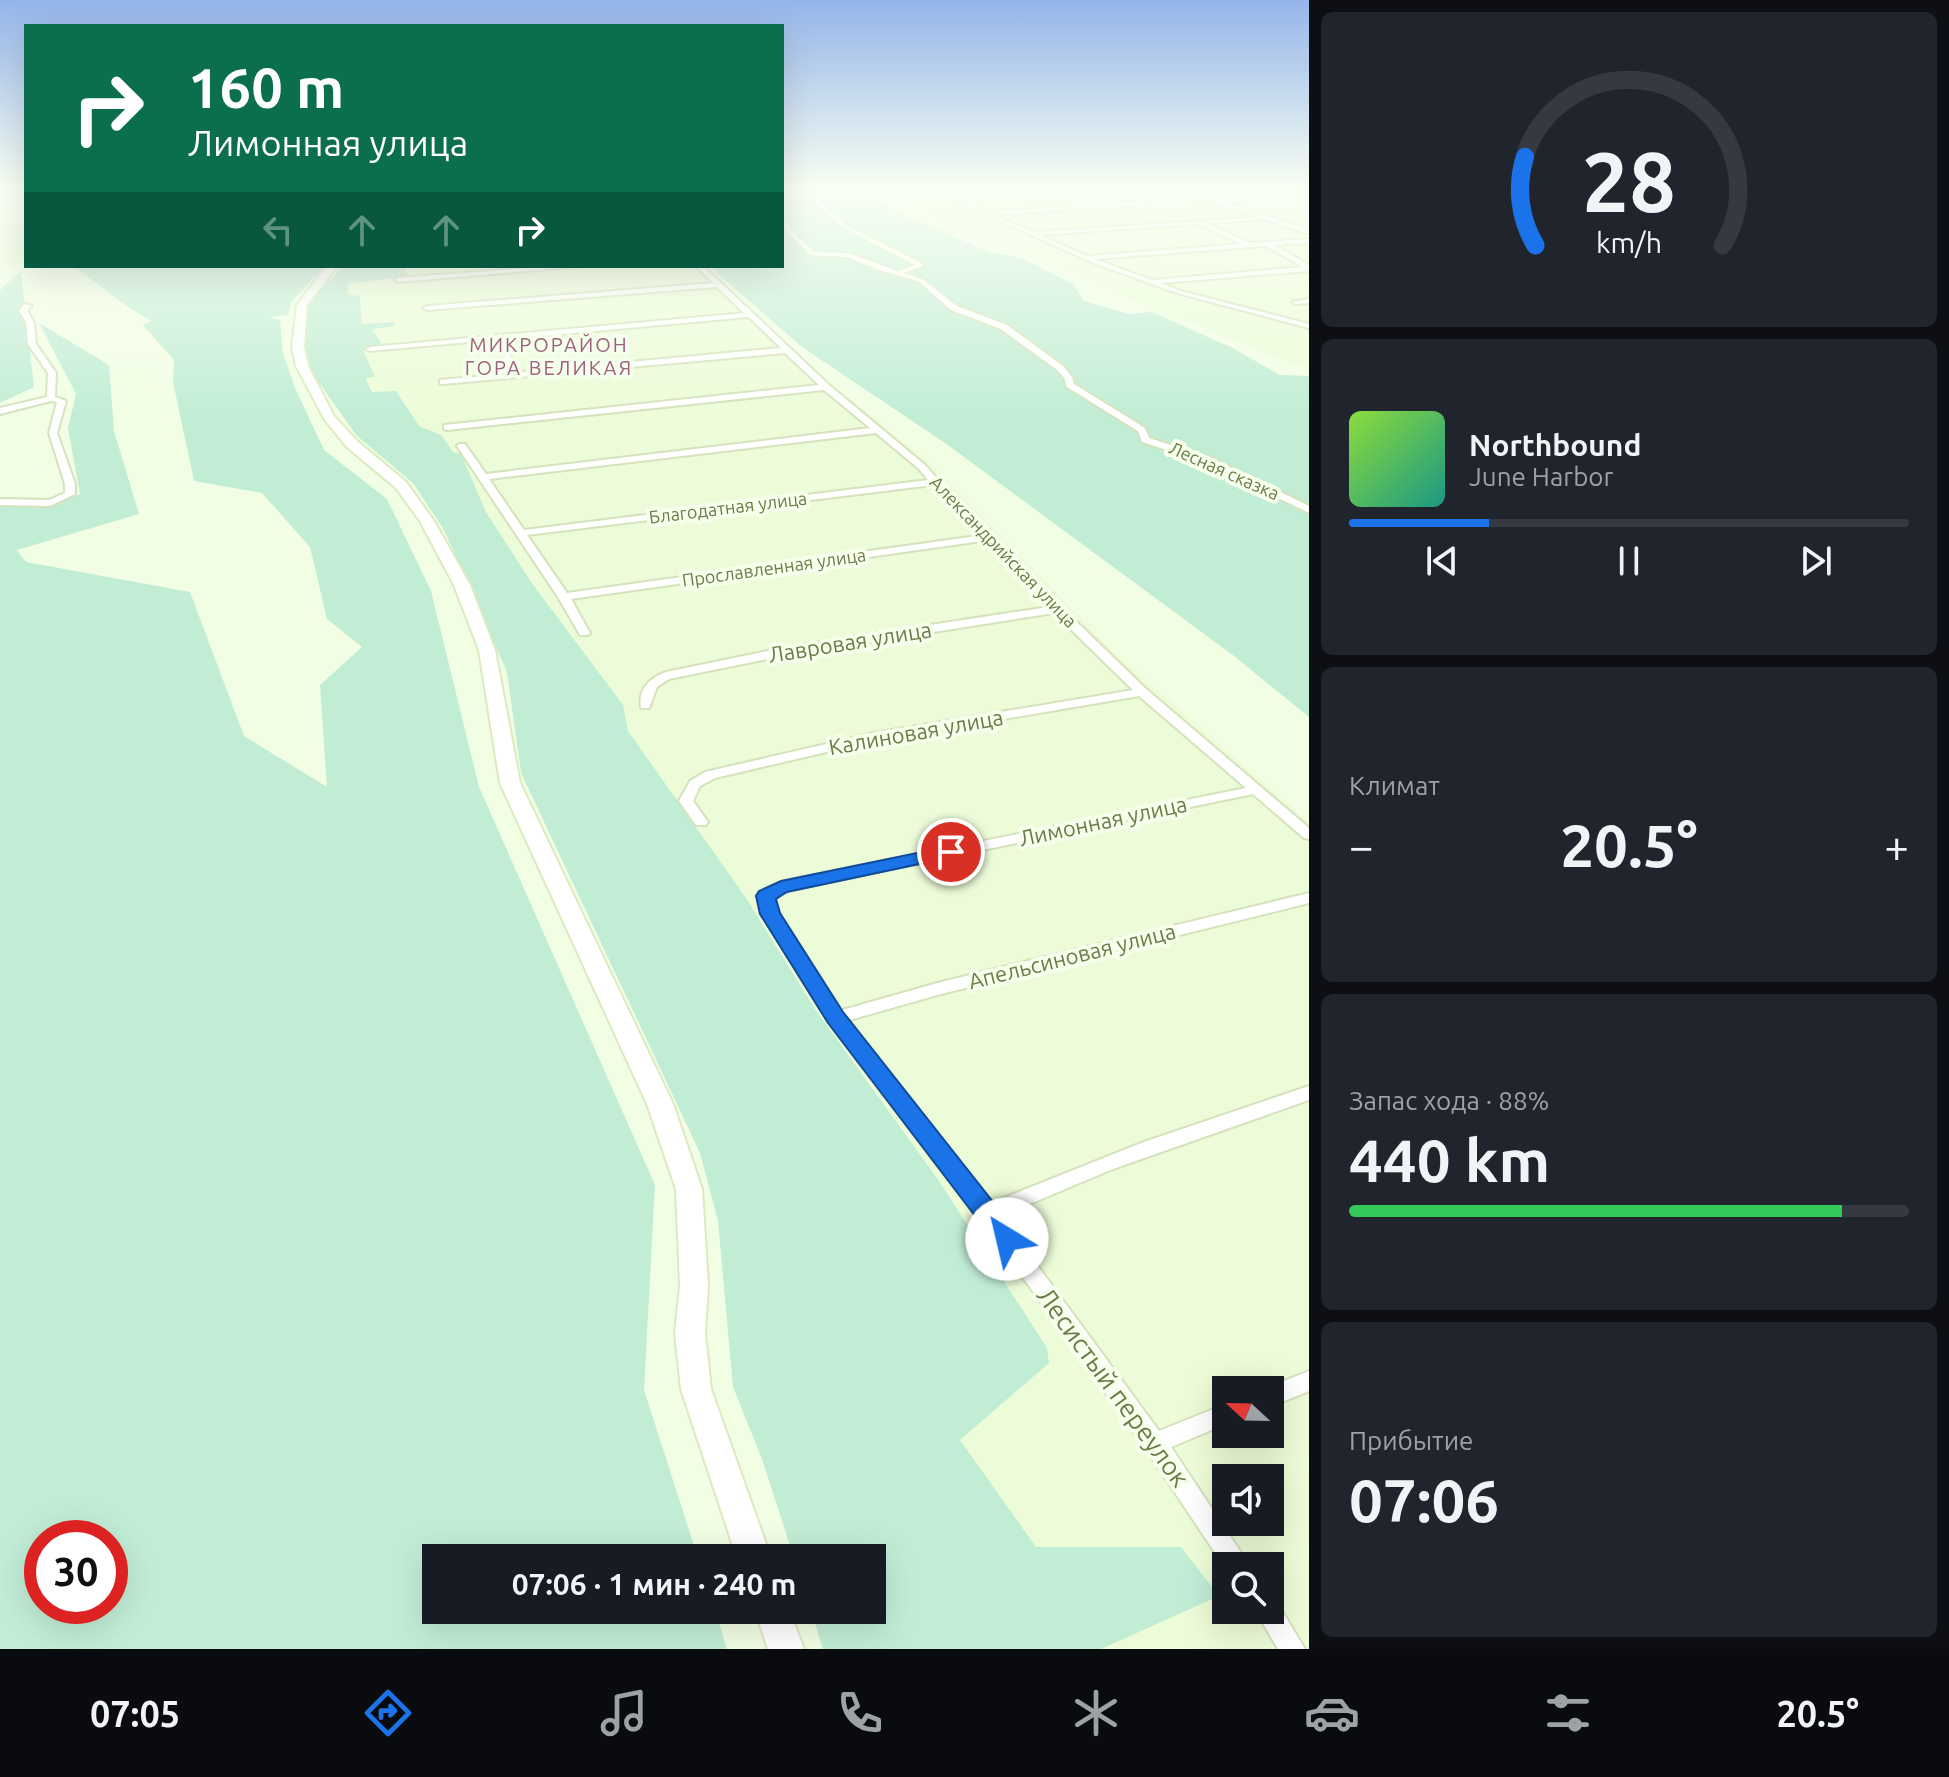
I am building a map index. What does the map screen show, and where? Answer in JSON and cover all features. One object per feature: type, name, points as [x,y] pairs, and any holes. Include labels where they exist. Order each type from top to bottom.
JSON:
[{"type":"main road","points":[[330,268],[302,305],[298,347],[302,366],[329,417],[352,444],[401,485],[427,521],[462,585],[487,650],[510,783],[660,1104],[689,1189],[694,1286],[690,1333],[696,1389],[749,1544]]},
{"type":"main road","points":[[777,1624],[786,1649]]},
{"type":"street","name":"Лесная сказка","points":[[879,267],[920,280],[954,308],[1004,327],[1060,368],[1070,385],[1142,430],[1145,440],[1210,461],[1309,510]]},
{"type":"street","points":[[895,273],[915,267]]},
{"type":"street","points":[[1111,267],[1150,282],[1309,326]]},
{"type":"street","points":[[398,280],[556,268]]},
{"type":"street","name":"Александрийская улица","points":[[701,268],[826,387],[922,467],[984,538],[1142,692],[1309,835]]},
{"type":"street","points":[[1150,282],[1309,268]]},
{"type":"street","points":[[427,308],[716,285]]},
{"type":"street","points":[[1296,302],[1309,301]]},
{"type":"street","points":[[28,306],[23,310],[30,323],[29,338],[52,373],[51,398]]},
{"type":"street","points":[[370,349],[750,315]]},
{"type":"street","points":[[493,338],[519,373]]},
{"type":"street","points":[[443,382],[787,350]]},
{"type":"street","points":[[447,427],[826,387]]},
{"type":"street","points":[[0,411],[51,398],[62,401],[53,433],[70,484],[70,494],[50,503],[0,502]]},
{"type":"street","points":[[483,477],[877,430]]},
{"type":"street","points":[[462,446],[564,597],[584,633]]},
{"type":"street","name":"Благодатная улица","points":[[521,533],[935,482]]},
{"type":"street","name":"Прославленная улица","points":[[564,597],[984,538]]},
{"type":"street","name":"Лавровая улица","points":[[645,705],[649,687],[655,680],[666,676],[787,651],[1056,609]]},
{"type":"street","name":"Калиновая улица","points":[[701,822],[686,801],[695,784],[710,775],[874,737],[1142,692]]},
{"type":"street","name":"Лимонная улица","points":[[766,896],[781,887],[1255,790]]},
{"type":"street","name":"Лесистый переулок","points":[[766,896],[770,914],[835,1018],[988,1213],[1155,1443],[1229,1552]]},
{"type":"street","name":"Апельсиновая улица","points":[[835,1018],[941,988],[1309,898]]},
{"type":"street","points":[[988,1213],[1038,1190],[1177,1138],[1309,1093]]},
{"type":"street","points":[[1284,1391],[1309,1381]]},
{"type":"street","points":[[1155,1443],[1212,1420]]},
{"type":"street","points":[[1276,1624],[1293,1649]]},
{"type":"shaded area","points":[[1040,267],[1073,284],[1084,301],[1129,314],[1152,312],[1233,348],[1280,375],[1309,376],[1309,717],[1234,656],[945,443],[802,347],[711,268]]},
{"type":"shaded area","points":[[1052,267],[1309,267],[1309,368],[1289,363]]},
{"type":"shaded area","points":[[76,268],[323,268],[292,301],[288,315],[268,317],[280,320],[283,353],[295,388],[324,450],[387,499],[431,591],[479,787],[655,1185],[644,1390],[694,1544],[422,1544],[422,1624],[719,1624],[727,1649],[0,1649],[0,500],[53,505],[80,494],[68,428],[76,394],[39,323],[109,365],[114,431],[139,514],[17,550],[26,562],[190,592],[244,736],[327,787],[320,685],[362,647],[327,619],[310,547],[262,493],[194,481],[173,382],[174,360],[143,325],[152,321]]},
{"type":"shaded area","name":"МИКРОРАЙОН ГОРА ВЕЛИКАЯ","points":[[341,268],[707,268],[800,359],[931,464],[1115,653],[1309,822],[1309,1649],[907,1649],[886,1587],[886,1544],[871,1544],[766,1236],[416,431],[342,359]]},
{"type":"shaded area","points":[[342,268],[406,268],[408,277],[349,283],[347,294],[360,296],[362,324],[394,322],[396,326],[372,329],[383,346],[363,350],[375,377],[365,378],[372,392],[396,391],[419,426],[441,435],[453,452],[461,454],[486,512],[531,582],[623,705],[628,731],[746,898],[815,1009],[939,1181],[1047,1348],[1049,1363],[960,1440],[1036,1547],[1181,1547],[1212,1587],[1212,1599],[1101,1649],[823,1649],[815,1624],[886,1624],[886,1544],[789,1544],[762,1459],[733,1387],[718,1221],[700,1153],[521,773],[507,672],[444,530],[413,483],[357,436],[314,376],[304,352],[306,315],[311,299]]},
{"type":"shaded area","points":[[21,271],[34,387],[0,403],[0,290]]},
{"type":"district","name":"МИКРОРАЙОН ГОРА ВЕЛИКАЯ","points":[[549,356]]},
{"type":"route","points":[[951,852],[781,887],[766,896],[770,914],[835,1018],[1007,1239]]}]
